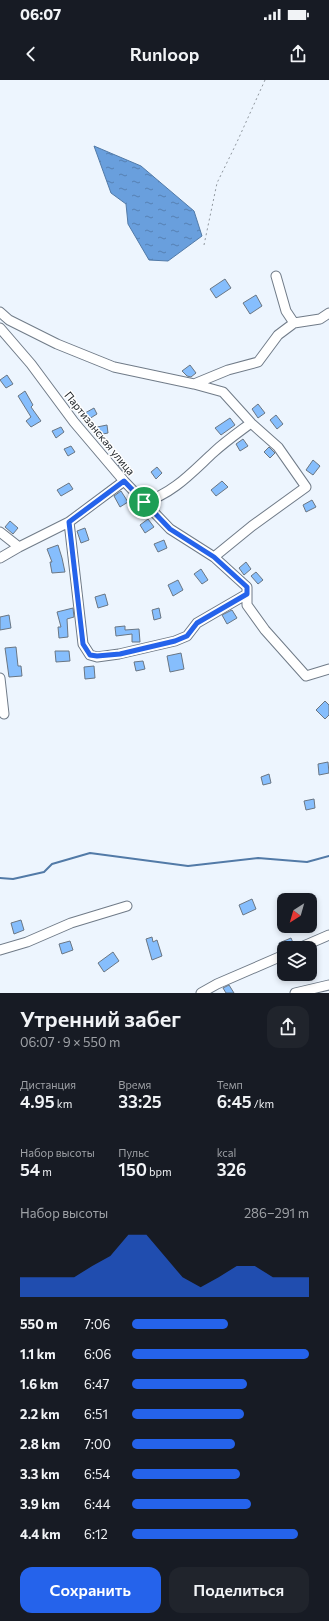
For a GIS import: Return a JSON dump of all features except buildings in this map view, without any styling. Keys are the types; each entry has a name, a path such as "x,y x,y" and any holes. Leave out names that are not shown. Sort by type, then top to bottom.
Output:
{"street":[{"path":"276,276 286,311 294,323"},
{"path":"0,312 9,320 57,344 114,367 194,384 223,392 252,423 278,447 306,487 252,526 214,557"},
{"path":"194,384 228,370 258,362 278,335 294,323 320,319 329,312"},
{"name":"Партизанская улица","path":"0,328 30,364 74,422 124,481 144,502 170,529 214,557 247,587 247,605 265,630 306,676 329,669"},
{"path":"144,502 157,498 181,482 216,450 252,423"},
{"path":"0,558 69,522 124,481"},
{"path":"69,522 83,644 90,655 97,656 120,654 175,641 187,636 197,623 247,594"},
{"path":"0,532 20,547"},
{"path":"0,678 4,714"},
{"path":"0,950 28,942 71,923 127,906"},
{"path":"316,941 329,935"},
{"path":"201,993 217,984 277,958"},
{"path":"295,993 329,985"}],"path":[{"path":"204,245 217,183 265,80"}],"water":[{"path":"94,146 141,166 194,211 202,236 168,261 149,260 128,224 126,204 111,193"}],"waterway":[{"path":"0,878 13,879 44,872 52,864 90,853 188,866 258,858 307,862 329,856"}],"route":[{"path":"124,481 144,502 170,529 214,557 247,587 247,594 197,623 187,636 175,641 120,654 97,656 90,655 83,644 69,522 124,481"}]}
